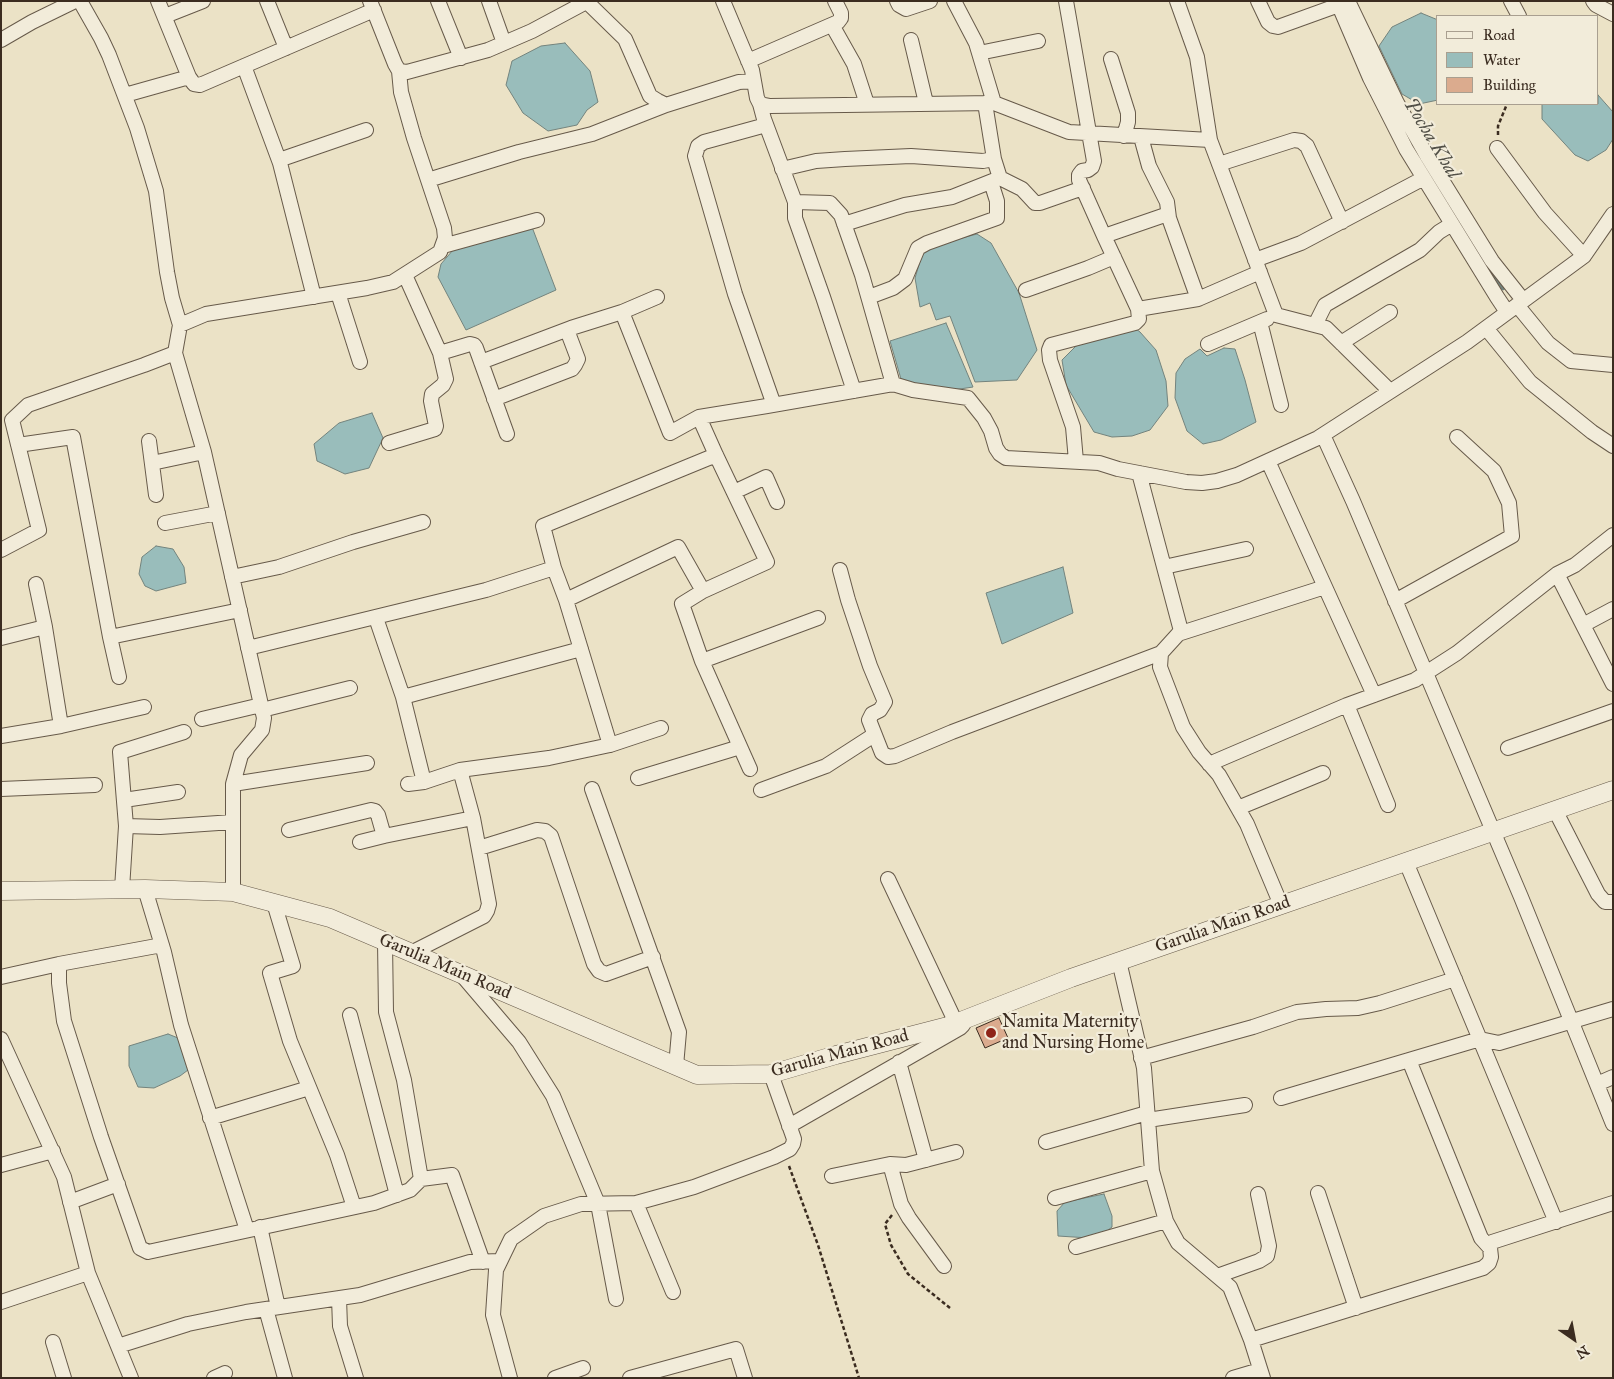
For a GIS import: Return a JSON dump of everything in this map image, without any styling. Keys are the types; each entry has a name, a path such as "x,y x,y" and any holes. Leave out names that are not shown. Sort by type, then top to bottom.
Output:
{"street":[{"path":"1,40 75,1"},
{"path":"80,1 102,38 125,95 156,191 167,272 180,325 174,353 204,452 262,707 264,725 241,755 233,784 233,892"},
{"path":"158,1 189,77 194,84 200,85 286,48 372,6 399,71 401,92 444,228 445,238 440,252 393,282 338,293 206,314 180,325"},
{"path":"165,16 203,1"},
{"path":"267,1 286,48"},
{"path":"438,1 461,58"},
{"path":"489,1 504,43"},
{"path":"399,71 407,72 488,50 532,31 588,1 625,39 650,96 666,105"},
{"path":"748,61 838,22 841,18 841,13 835,1"},
{"path":"897,1 898,5 906,9 930,1"},
{"path":"869,297 893,288 905,279 918,248 997,218 996,180 989,103 976,43 954,1"},
{"path":"1066,1 1094,161 1092,167 1082,171 1079,175 1083,188 1138,310 1139,319 1052,345 1048,350 1073,427 1076,461"},
{"path":"1177,1 1197,57 1210,140 1276,315"},
{"path":"1258,1 1268,22 1278,27 1341,2"},
{"path":"1512,1 1519,15"},
{"path":"1593,1 1606,15"},
{"path":"726,2 752,70 757,98 795,202 795,218 854,391"},
{"path":"1341,2 1374,86 1406,149 1497,297 1516,306"},
{"path":"1341,2 1427,156 1492,262 1516,306 1548,343 1571,361 1613,365"},
{"path":"832,25 854,64 867,104"},
{"path":"911,40 926,104"},
{"path":"979,53 1038,41"},
{"path":"1111,59 1128,113 1128,122 1124,136"},
{"path":"244,66 279,160 314,296"},
{"path":"125,95 189,77"},
{"path":"428,180 519,152 592,134 666,105 739,82 754,81"},
{"path":"760,104 770,106 989,103 1069,132 1210,140"},
{"path":"766,125 704,142 698,146 695,156 735,294 774,405"},
{"path":"279,160 366,130"},
{"path":"1141,137 1149,166 1167,202 1168,214 1198,299"},
{"path":"1219,164 1294,140 1301,141 1307,146 1342,222"},
{"path":"1497,148 1545,213 1584,256"},
{"path":"782,169 816,161 845,159 911,156 982,161 994,159"},
{"path":"1138,310 1198,299 1424,178"},
{"path":"844,224 905,205 952,198 996,180 1022,189 1035,203 1083,188"},
{"path":"795,202 830,203 841,215 869,297 893,384"},
{"path":"1104,236 1168,214"},
{"path":"622,312 670,432 699,417 893,384 913,390 968,398 991,430 996,448 1006,458 1099,463 1139,473 1186,482 1202,483 1237,476 1323,435 1486,328 1584,256 1613,214"},
{"path":"443,246 537,220"},
{"path":"1315,325 1325,305 1420,250 1439,232 1452,224"},
{"path":"1026,290 1114,257"},
{"path":"389,443 435,429 431,402 432,394 443,385 446,379 440,353 405,275"},
{"path":"338,293 360,362"},
{"path":"481,362 622,312 657,297"},
{"path":"1341,343 1390,312"},
{"path":"1208,344 1276,315 1315,325 1326,328 1390,391"},
{"path":"1260,322 1282,405"},
{"path":"1486,328 1530,382 1613,446"},
{"path":"494,400 572,368 578,359 567,330"},
{"path":"440,353 470,344 474,345 507,434"},
{"path":"1,550 39,530 12,420 28,405 174,353"},
{"path":"699,417 767,562 703,590 682,604 702,661 750,769"},
{"path":"1323,435 1521,897 1613,1124"},
{"path":"18,446 73,437 119,677"},
{"path":"1395,601 1512,536 1508,503 1494,471 1457,437"},
{"path":"150,441 156,495"},
{"path":"152,463 204,452"},
{"path":"610,745 566,600 554,568 543,526 716,455"},
{"path":"1268,461 1374,695"},
{"path":"840,570 870,666 885,702 880,710 872,714 869,720 882,753 888,757 895,756 952,732 1161,653 1178,634 1181,630 1139,473"},
{"path":"734,492 766,476 777,502"},
{"path":"166,523 218,513"},
{"path":"232,577 279,567 353,542 423,522"},
{"path":"1210,764 1347,705 1415,680 1457,653 1557,574 1575,565 1613,535"},
{"path":"566,600 678,547 703,590"},
{"path":"1164,567 1246,549"},
{"path":"248,648 486,590 554,568"},
{"path":"1557,574 1613,684"},
{"path":"36,584 61,726"},
{"path":"1178,634 1325,587"},
{"path":"1583,625 1613,609"},
{"path":"110,636 240,610"},
{"path":"376,618 404,697 424,782"},
{"path":"702,661 818,618"},
{"path":"1,638 45,627"},
{"path":"404,697 581,649"},
{"path":"1161,653 1160,667 1184,726 1199,752 1219,776 1247,824 1281,905"},
{"path":"202,719 350,688"},
{"path":"1347,705 1388,805"},
{"path":"1,736 61,726 144,707"},
{"path":"1508,748 1613,711"},
{"path":"408,784 424,782 460,770 550,758 610,745 661,728"},
{"path":"122,889 126,826 120,752 184,732"},
{"path":"761,790 826,766 874,735"},
{"path":"638,778 740,747"},
{"path":"233,784 367,763"},
{"path":"411,953 484,916 489,904 473,818 460,770"},
{"path":"1238,808 1323,773"},
{"path":"1,789 95,785"},
{"path":"592,790 679,1032 676,1066"},
{"name":"Garulia Main Road","path":"1,891 145,889 233,892 330,918 697,1075 770,1074 948,1026 1070,978 1613,790"},
{"path":"124,800 178,792"},
{"path":"289,830 370,810 375,811 378,816 384,836"},
{"path":"1555,810 1598,894 1606,902 1613,902"},
{"path":"360,842 473,818"},
{"path":"126,826 160,827 233,822"},
{"path":"479,848 537,830 545,830 551,836 594,964 599,971 606,974 653,957"},
{"path":"1406,862 1556,1222"},
{"path":"789,1126 960,1028 963,1020 888,879"},
{"path":"145,889 162,945 181,1025 210,1118 253,1229 272,1308 285,1378"},
{"path":"274,903 293,966 270,974 290,1041 336,1155 354,1207"},
{"path":"385,942 386,1012 404,1080 421,1179"},
{"path":"1,977 162,945"},
{"path":"1119,961 1144,1068 1152,1170 1166,1221 1178,1243 1230,1287 1251,1340 1261,1374 1233,1378"},
{"path":"59,964 59,984 64,1021 101,1137 140,1248 148,1252 354,1207 410,1190 421,1179 452,1175 483,1262"},
{"path":"461,974 519,1042 553,1096 598,1204 616,1300"},
{"path":"1141,1058 1253,1027 1297,1012 1358,1008 1380,1003 1455,979"},
{"path":"1282,1098 1480,1039 1499,1043 1613,1009"},
{"path":"350,1015 397,1195"},
{"path":"2,1043 64,1177 88,1273 131,1378"},
{"path":"1409,1060 1481,1238 1490,1248"},
{"path":"899,1062 926,1160"},
{"path":"510,1378 493,1315 496,1270 511,1239 544,1216 581,1204 636,1203 694,1187 790,1149 794,1139 770,1074"},
{"path":"1597,1084 1613,1077"},
{"path":"210,1118 310,1088"},
{"path":"1046,1142 1147,1116 1245,1104"},
{"path":"1,1165 52,1151"},
{"path":"832,1176 890,1164 906,1165 956,1152"},
{"path":"890,1164 901,1204 944,1266"},
{"path":"1055,1198 1152,1170"},
{"path":"70,1202 118,1184"},
{"path":"1318,1193 1356,1308"},
{"path":"1217,1276 1259,1261 1267,1256 1269,1246 1258,1194"},
{"path":"636,1203 673,1292"},
{"path":"1251,1340 1483,1268 1489,1263 1492,1242 1613,1203"},
{"path":"1076,1247 1166,1221"},
{"path":"118,1346 188,1324 360,1294 470,1262 500,1261"},
{"path":"1,1302 88,1273"},
{"path":"339,1298 340,1326 356,1378"},
{"path":"53,1342 64,1378"},
{"path":"630,1378 736,1349 746,1378"},
{"path":"555,1378 582,1368"}],"path":[{"path":"1497,148 1498,126 1507,105"},
{"path":"784,1152 818,1245 859,1378"},
{"path":"901,1204 885,1224 891,1245 908,1274 950,1308"}],"water":[{"path":"1421,13 1436,19 1436,100 1419,104 1402,94 1379,46 1392,27"},
{"path":"565,43 590,71 598,102 587,110 577,125 548,131 523,113 506,85 512,61 541,46"},
{"path":"1599,96 1613,112 1613,139 1606,150 1588,161 1575,155 1542,119 1542,105 1599,105"},
{"path":"532,227 556,290 466,330 438,277 441,264 453,250"},
{"path":"977,234 991,243 1019,293 1037,350 1017,380 975,382 950,316 936,320 930,303 920,307 915,278 924,248"},
{"path":"946,323 973,387 940,392 919,392 901,379 890,341"},
{"path":"1131,325 1156,350 1166,381 1168,406 1150,430 1132,436 1112,437 1094,432 1066,385 1062,360 1076,346"},
{"path":"1224,348 1235,349 1256,422 1221,440 1203,444 1187,431 1175,398 1176,373 1185,359 1200,349 1207,356"},
{"path":"372,413 383,438 369,468 345,474 317,461 314,444 339,423"},
{"path":"156,546 173,549 184,567 186,583 156,591 145,586 139,574 142,557"},
{"path":"1063,567 1073,613 1002,644 986,593"},
{"path":"168,1034 178,1038 188,1070 180,1076 154,1088 138,1087 129,1066 129,1046"},
{"path":"1104,1194 1112,1216 1112,1227 1103,1234 1089,1238 1058,1236 1057,1211 1065,1202"}],"building":[{"path":"999,1018 1008,1038 985,1048 976,1028"}],"waterway":[{"name":"Pocha Khal","path":"1493,272 1503,288"}],"place":[{"name":"Namita Maternity and Nursing Home","path":"991,1033"}]}
